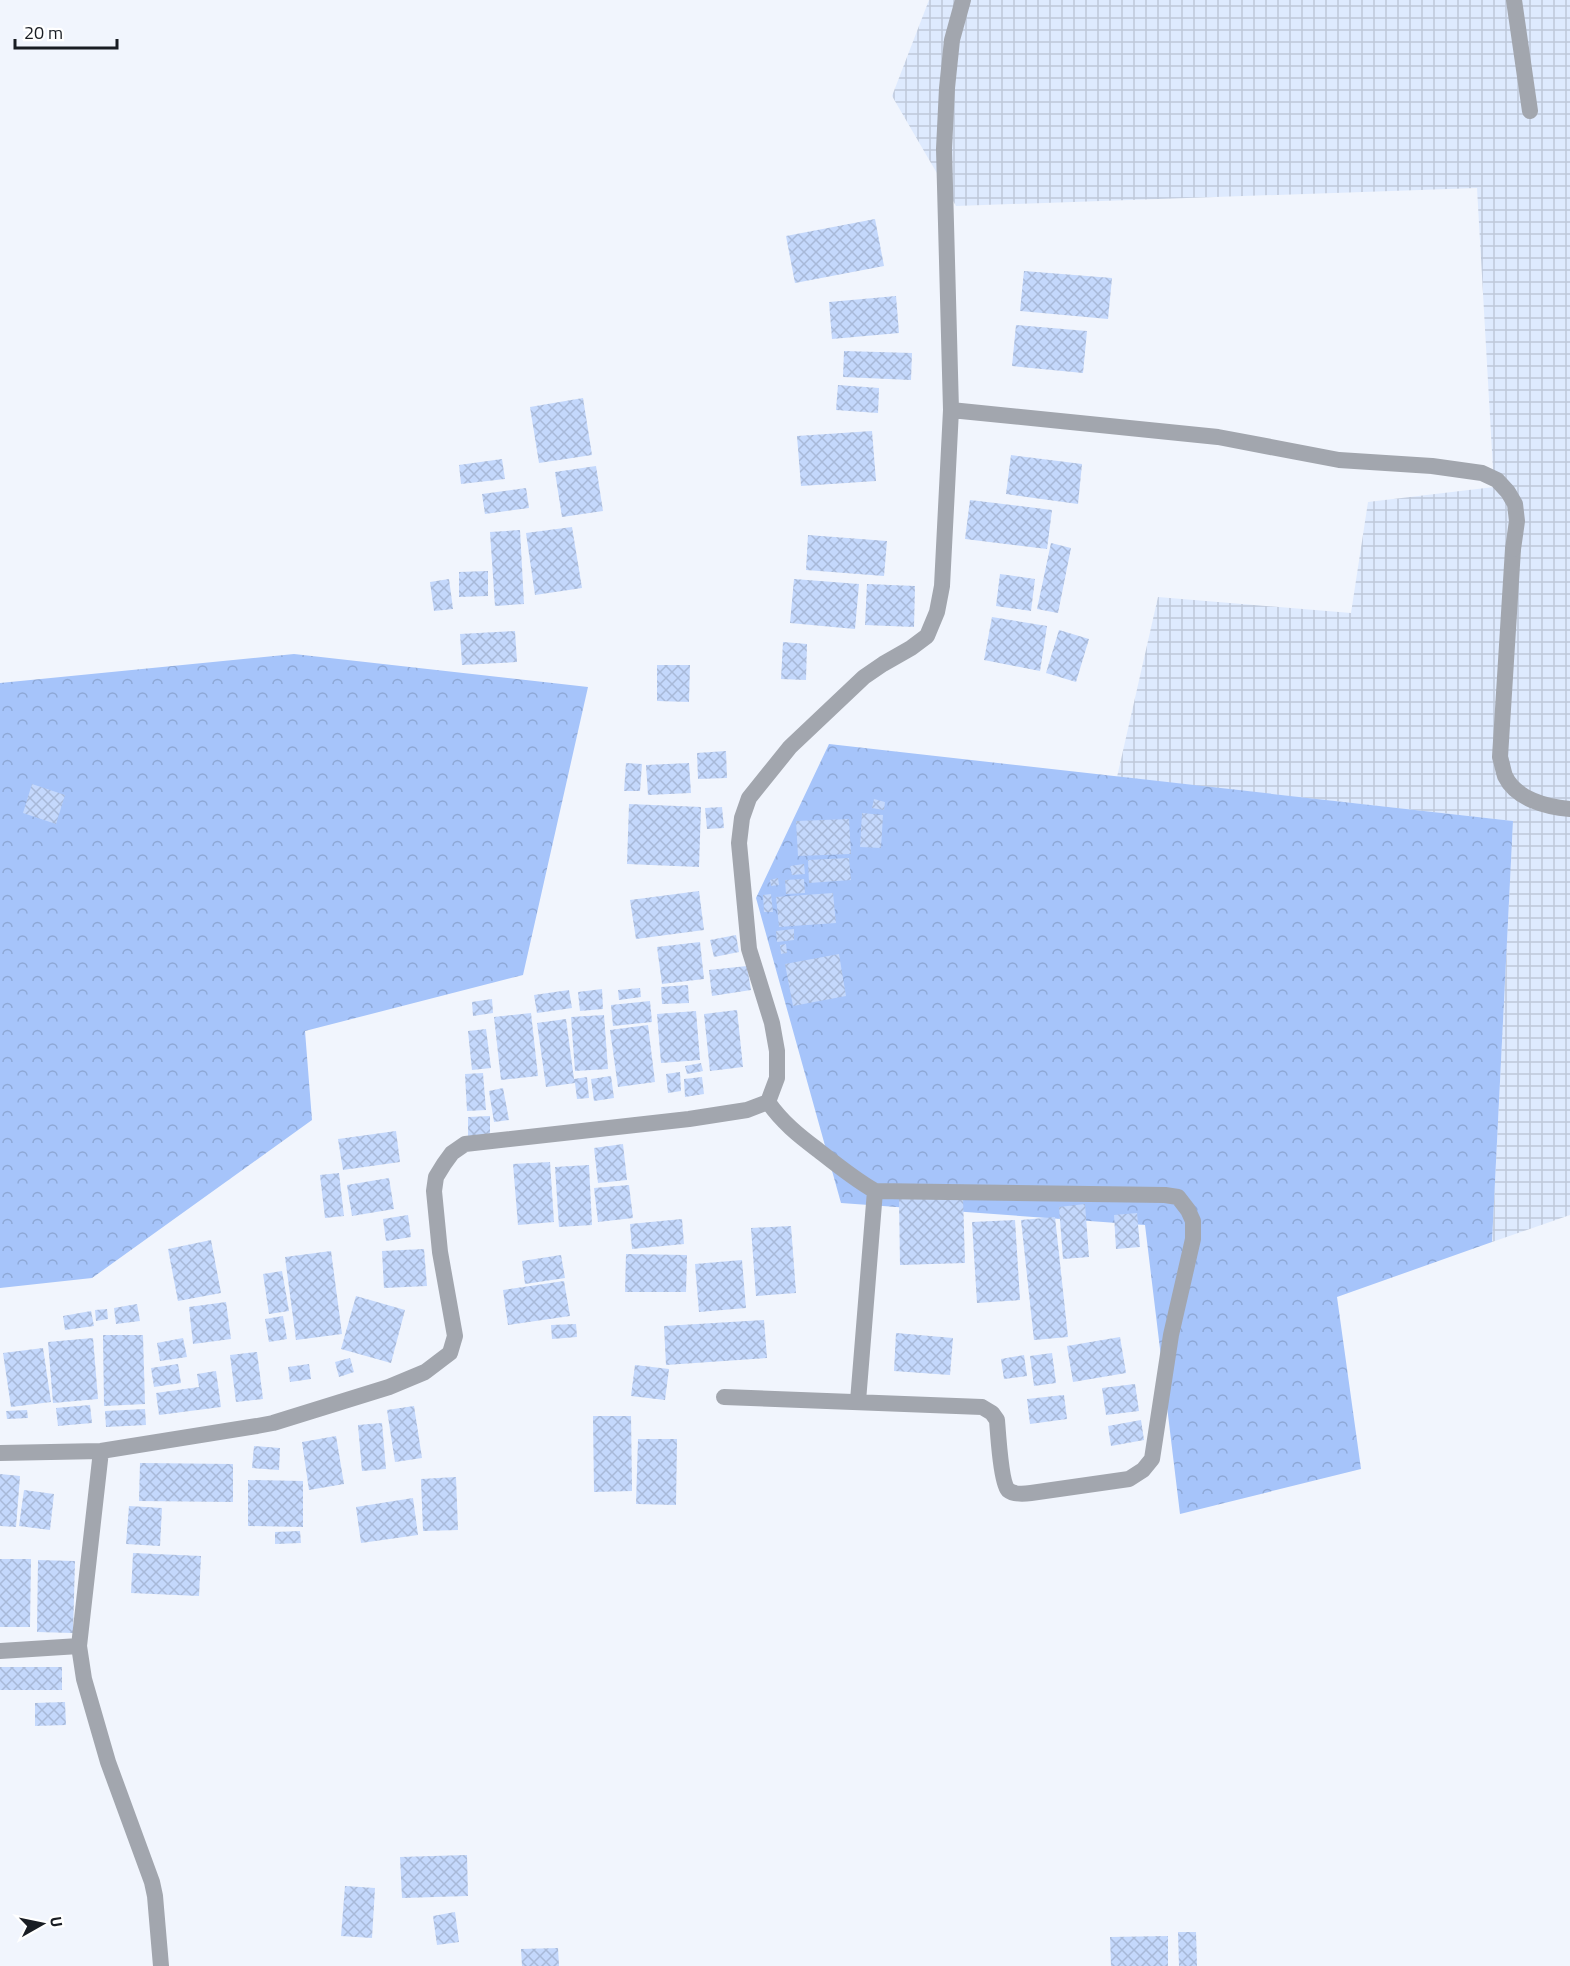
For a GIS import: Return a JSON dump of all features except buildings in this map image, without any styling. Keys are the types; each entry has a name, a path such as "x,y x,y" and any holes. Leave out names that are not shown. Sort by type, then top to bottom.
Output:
{"street":[{"path":"0,1453 101,1451 273,1423 389,1387 425,1372 444,1360 450,1353 455,1336 440,1252 434,1191 436,1177 452,1153 465,1144 689,1119 747,1110 768,1102 777,1078 777,1051 772,1023 749,949 739,843 742,818 749,798 790,747 864,677 927,636 937,612 942,586 951,410 944,149 952,40 963,0"},
{"path":"1514,0 1530,111"},
{"path":"951,410 1218,437 1339,460 1432,466 1482,473 1497,480 1515,504 1517,521 1513,549 1500,757 1505,776 1516,790 1534,801 1557,808 1570,809"},
{"path":"724,1397 982,1407 992,1413 997,1420 1004,1481 1009,1490 1018,1494 1129,1479 1143,1470 1152,1459 1171,1335 1193,1239 1194,1221 1188,1210 1178,1197 1165,1195 875,1191 852,1177 789,1128 768,1102"},
{"path":"858,1401 875,1191"},
{"path":"101,1451 79,1646 84,1679 108,1762 152,1882 161,1966"},
{"path":"0,1651 79,1646"}],"shaded area":[{"path":"929,0 1570,0 1570,1215 1492,1242 1513,821 1117,777 1158,597 1351,613 1368,502 1494,487 1477,188 956,206 892,96"}],"green space":[{"path":"294,654 588,687 523,975 305,1031 312,1120 92,1278 0,1288 0,683"},
{"path":"829,744 1513,821 1492,1242 1337,1297 1361,1469 1180,1514 1145,1225 841,1203 756,898"}]}
